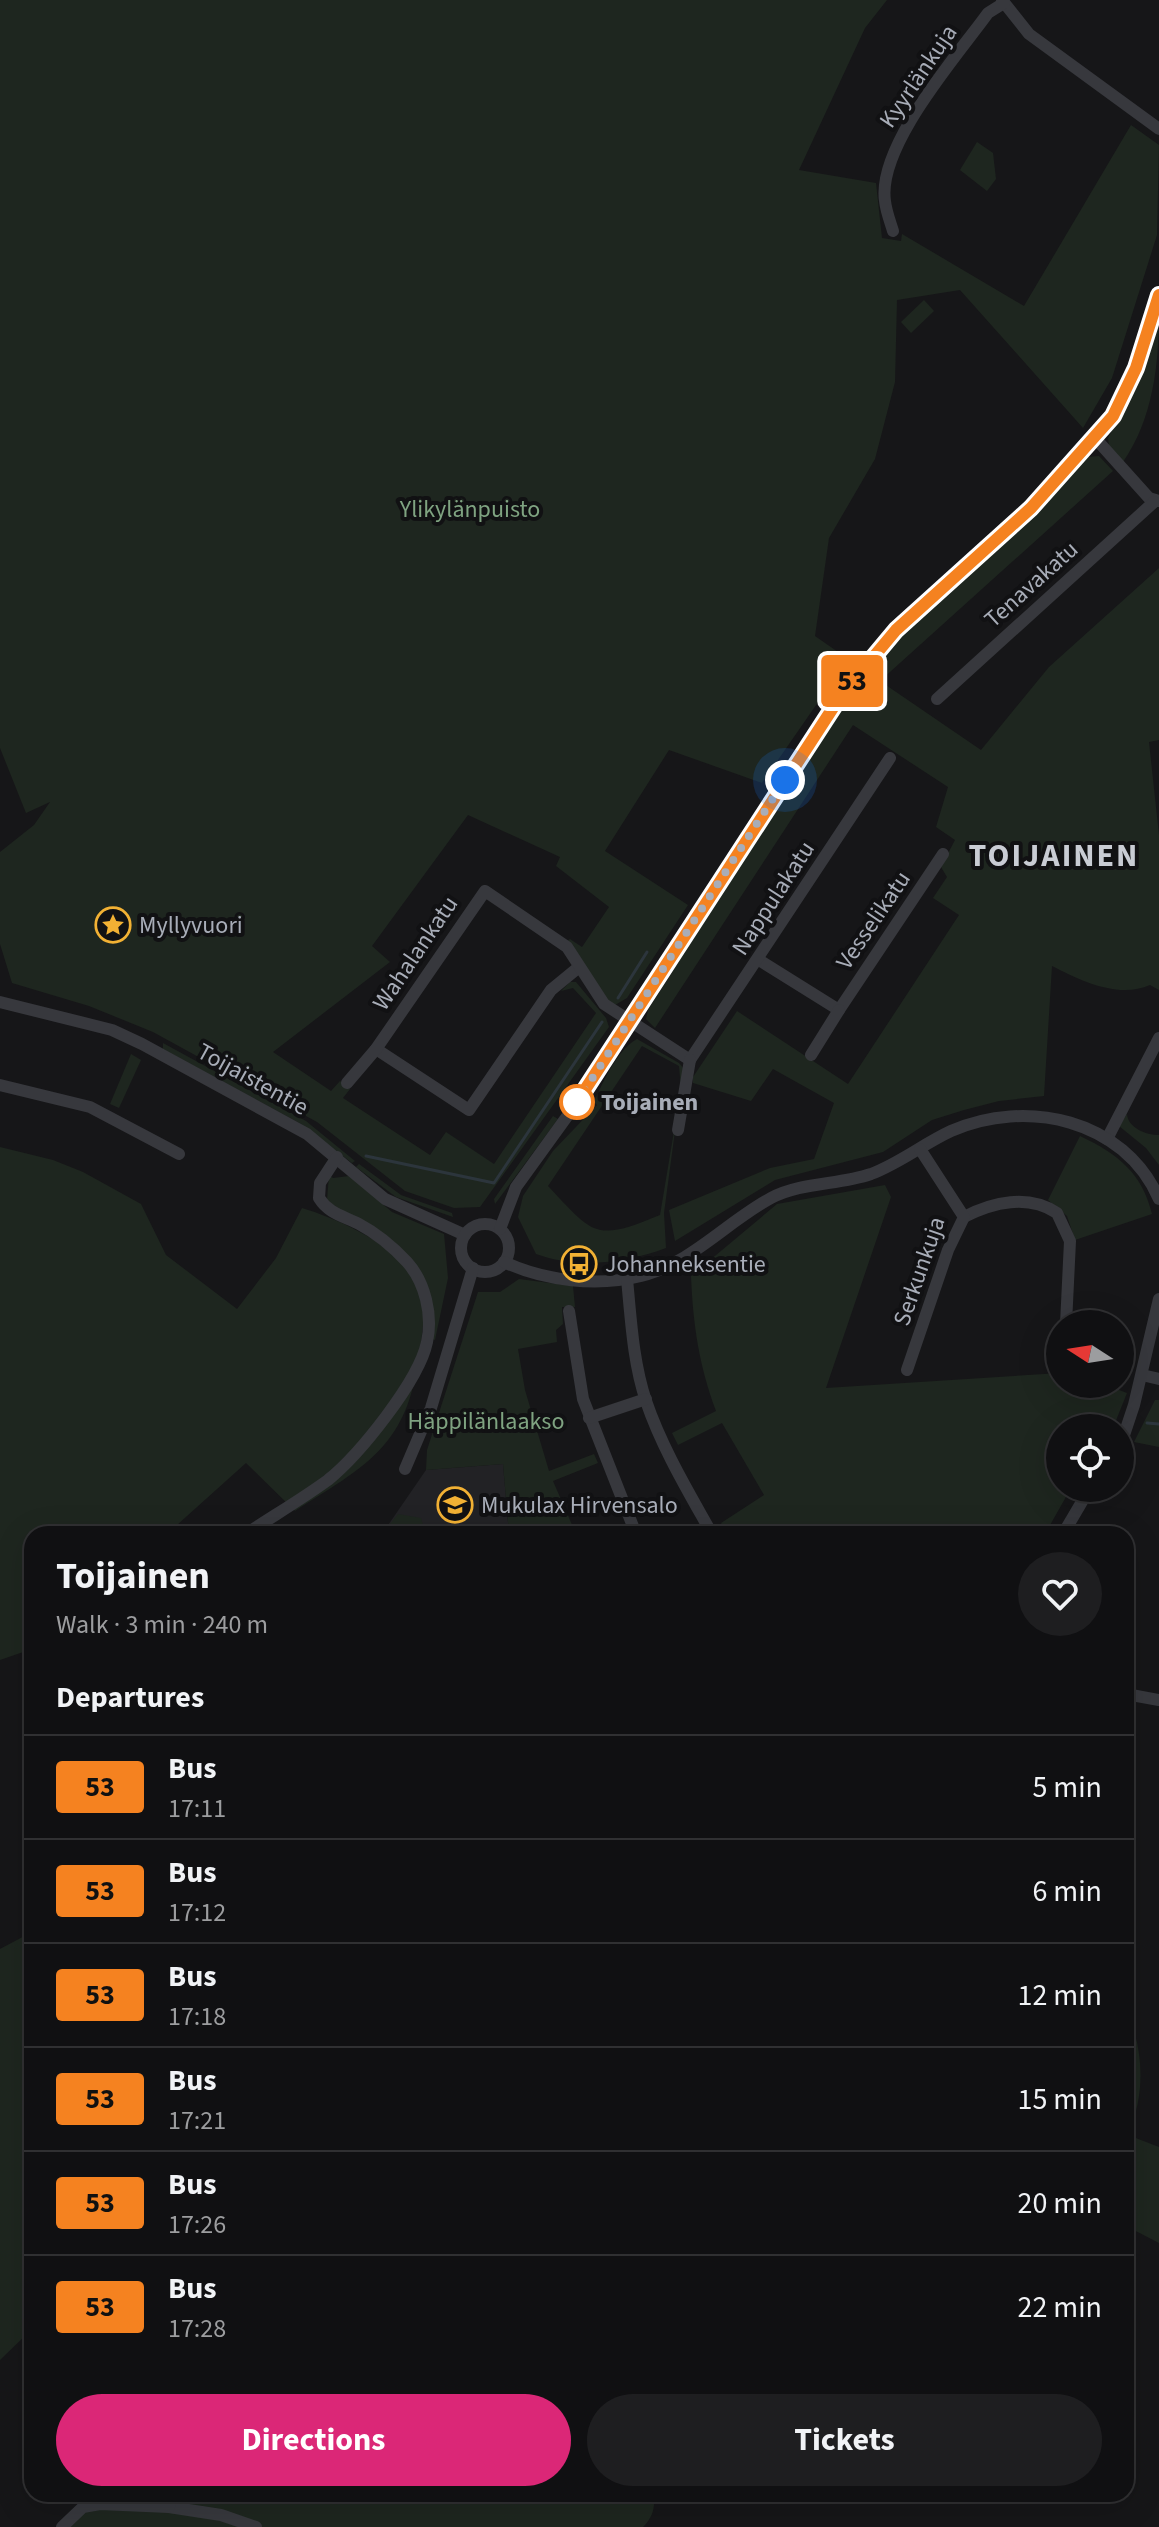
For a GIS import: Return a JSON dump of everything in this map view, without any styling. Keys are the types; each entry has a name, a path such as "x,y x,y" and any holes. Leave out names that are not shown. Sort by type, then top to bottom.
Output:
{"street":[{"path":"1003,2 1029,34 1159,129"},
{"name":"Kyyrlänkuja","path":"893,231 884,200 885,187 906,126 988,13 1003,2"},
{"path":"500,1229 516,1187 630,1022 820,727 866,664 919,608 1031,508 1096,439 1130,382 1159,295"},
{"path":"1096,439 1157,502"},
{"name":"Tenavakatu","path":"937,699 1157,502"},
{"name":"Nappulakatu","path":"678,1130 690,1060 890,758"},
{"name":"Vesselikatu","path":"811,1055 943,854"},
{"name":"Wahalankatu","path":"347,1083 376,1049 485,891 567,947 597,997 630,1022"},
{"path":"759,960 839,1010"},
{"path":"376,1049 469,1110 551,990 579,967"},
{"name":"Toijaistentie","path":"0,1002 112,1030 142,1044 297,1128 337,1157 385,1199 465,1235"},
{"path":"630,1022 690,1060"},
{"path":"1107,1139 1159,1038"},
{"path":"0,1085 90,1107 179,1154"},
{"path":"504,1262 552,1278 627,1279 673,1265 774,1197 864,1176 951,1131 1012,1115 1051,1117 1107,1139 1138,1165 1159,1199"},
{"name":"Serkunkuja","path":"907,1370 948,1250 964,1217 920,1149"},
{"path":"258,1526 327,1480 354,1456 414,1374 427,1343 428,1318 422,1284 407,1262 375,1234 330,1211 319,1198 320,1183 337,1157"},
{"path":"964,1217 986,1207 1025,1201 1057,1213 1070,1241 1067,1310"},
{"path":"484,1224 500,1229 509,1245 504,1262 490,1271 473,1268 462,1253 465,1235 484,1224"},
{"path":"405,1469 431,1408 473,1268"},
{"path":"627,1279 633,1342 646,1399 668,1454 708,1526"},
{"path":"1130,1414 1159,1299"},
{"path":"569,1311 577,1376 589,1418 633,1526"},
{"path":"1142,1375 1159,1379"},
{"path":"589,1418 646,1399"},
{"path":"1068,1526 1082,1502"},
{"path":"1134,1695 1159,1700"},
{"path":"62,2527 83,2507 135,2502"},
{"path":"177,2502 256,2527"}],"shaded area":[{"name":"Mukulax Hirvensalo","path":"503,1464 508,1526 388,1526 426,1470"}],"green space":[{"name":"Ylikylänpuisto","path":"0,0 887,0 865,28 799,170 876,183 882,238 901,241 902,234 1024,306 1131,125 1159,145 1157,235 1112,378 1083,428 960,290 897,300 895,382 875,459 829,538 815,636 848,659 762,783 669,750 605,851 688,905 627,998 615,1005 603,997 567,941 570,939 582,947 609,907 556,866 560,857 468,815 372,946 390,962 273,1052 331,1091 340,1081 350,1089 343,1098 430,1155 446,1132 494,1164 596,1013 573,988 561,991 570,982 576,982 606,1018 609,1027 480,1207 454,1208 405,1191 317,1122 153,1032 89,1006 12,983 0,944 0,852 34,825 50,802 26,813 0,748"},
{"path":"977,142 993,153 996,179 987,191 960,170"},
{"path":"924,300 934,311 911,333 901,322"},
{"path":"1159,313 1156,371 1148,409 1123,462 1109,445 1108,438 1136,385"},
{"path":"1099,456 1113,471 880,681 981,750 1049,667 1159,568 1159,740 1149,742 1159,835 1159,990 1150,985 1138,989 1113,989 1052,966 1044,1096 999,1101 964,1110 932,1120 883,1152 775,1180 675,1241 669,1210 770,1168 814,1159 834,1103 773,1069 751,1101 693,1083 693,1077 737,1011 848,1084 959,915 933,898 947,877 941,867 955,840 936,827 948,787 853,725 655,1028 646,1019 648,1010 848,696 924,612 1088,457"},
{"path":"637,1039 679,1063 684,1069 681,1089 679,1066 642,1046 548,1186 576,1215 597,1229 622,1229 660,1215 679,1101 664,1213 666,1248 619,1260 585,1263 536,1254 518,1217 523,1196 553,1151 597,1105 594,1102 611,1067"},
{"path":"163,1043 306,1121 355,1161 352,1163 301,1124 163,1049"},
{"path":"131,1054 141,1060 119,1108 110,1104"},
{"path":"1127,1114 1138,1130 1159,1135 1159,1165 1146,1148 1119,1126"},
{"path":"553,1116 558,1119 495,1204 494,1199"},
{"path":"1080,1136 1106,1150 1126,1166 1142,1187 1152,1214 1075,1240 1067,1216 1048,1200"},
{"path":"0,1147 53,1160 83,1172 141,1204 166,1255 237,1309 276,1258 302,1208 356,1230 393,1254 407,1268 418,1284 423,1301 414,1385 403,1416 375,1455 295,1511 246,1463 176,1526 24,1526 24,1652 0,1660"},
{"path":"359,1164 401,1195 452,1213 453,1217 396,1197 356,1167"},
{"path":"329,1175 333,1178 349,1176 392,1212 444,1234 448,1278 435,1340 429,1338 421,1275 327,1200"},
{"path":"885,1185 891,1197 826,1388 1046,1374 1046,1398 1125,1398 1119,1414 1046,1414 1046,1502 1063,1502 1050,1526 723,1526 721,1523 764,1495 722,1423 678,1445 672,1433 716,1411 698,1345 691,1276 777,1204"},
{"name":"Häppilänlaakso","path":"519,1279 573,1286 575,1307 562,1307 563,1324 556,1330 557,1342 518,1349 525,1390 549,1471 594,1454 598,1463 553,1481 573,1526 508,1526 503,1464 426,1470 427,1450 478,1292 500,1292"},
{"path":"1155,1400 1159,1400 1159,1447 1134,1442"},
{"path":"398,1514 421,1518 424,1526 388,1526"},
{"path":"24,1936 24,2337 0,2360 0,1949"},
{"path":"1134,2032 1140,2072 1134,2119"},
{"path":"1134,2137 1159,2147 1159,2243 1134,2230"},
{"path":"85,2502 654,2502 651,2516 643,2527 62,2527"}],"waterway":[{"path":"618,998 647,952"},
{"path":"366,1156 494,1183 602,1022"},
{"path":"1147,1423 1159,1424"}],"bus line":[{"name":"53","path":"577,1102 840,697 896,630 1031,508 1096,439 1113,416 1136,368 1159,295"}],"place":[{"name":"Myllyvuori","path":"113,925"},
{"name":"Toijainen","path":"577,1102"},
{"name":"Johanneksentie","path":"579,1264"},
{"name":"Mukulax Hirvensalo","path":"455,1505"}],"district":[{"name":"TOIJAINEN","path":"1054,855"}],"route":[{"path":"577,1102 785,780"}]}
